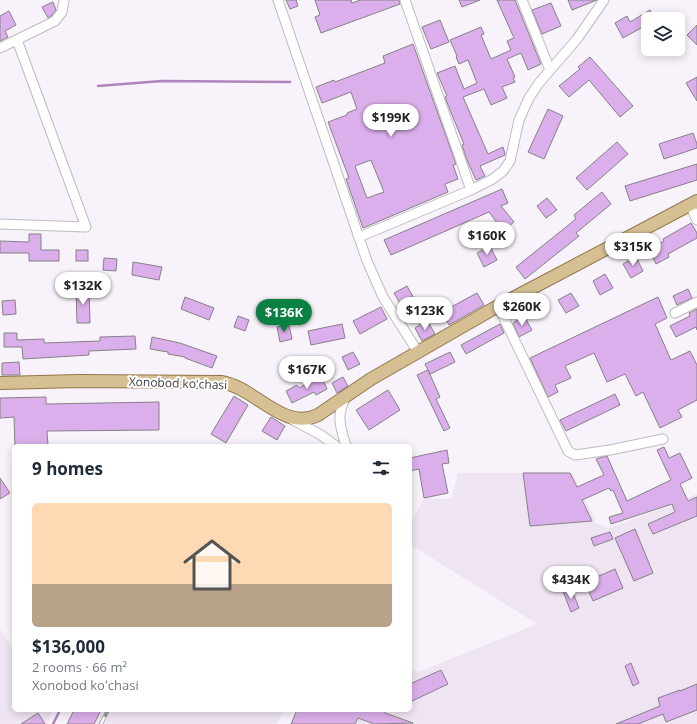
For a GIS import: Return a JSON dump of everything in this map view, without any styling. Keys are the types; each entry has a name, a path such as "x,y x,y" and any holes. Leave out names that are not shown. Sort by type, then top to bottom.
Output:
{"main road":[{"name":"Xonobod koʻchasi","path":"0,383 79,381 221,382 239,388 285,416 300,420 309,419 318,415 371,379 498,306 694,203"}],"street":[{"path":"0,48 55,21 62,12 64,0"},
{"path":"278,0 367,261 383,297 418,352"},
{"path":"405,0 471,190"},
{"path":"522,0 550,70"},
{"path":"359,237 471,190 493,179 503,171 510,161 519,120 529,98 539,83 577,39 604,0"},
{"path":"0,224 86,227 17,40"},
{"path":"694,203 697,220"},
{"path":"675,314 697,302"},
{"path":"498,306 568,451 576,455 610,450 663,439"},
{"path":"345,444 339,420 340,412 346,396"},
{"path":"285,416 321,435 333,444"}],"shaded area":[{"path":"458,473 572,473 596,523 609,528 697,494 697,724 291,724 296,712 412,712 412,668 418,672 537,624 412,547 412,519 424,498 451,499"},
{"path":"0,629 12,648 12,712 53,712 47,724 0,724"},
{"path":"75,712 282,712 277,724 69,724"}],"building":[{"path":"286,0 296,0 298,6 290,9"},
{"path":"315,0 351,0 352,3 360,0 399,0 400,4 321,33 315,17 320,15"},
{"path":"459,0 480,0 462,7"},
{"path":"497,0 515,0 541,64 528,70 521,53 507,59 515,77 513,78 515,82 502,87 507,98 491,105 484,89 463,97 488,154 503,147 505,154 480,166 485,176 476,180 467,160 462,145 464,144 437,73 455,66 464,89 477,83 468,60 459,64 450,40 481,27 484,34 481,35 491,59 511,50 507,41 514,38"},
{"path":"568,0 597,0 572,10"},
{"path":"53,2 56,10 48,18 42,7"},
{"path":"551,3 561,26 542,34 532,10"},
{"path":"9,11 16,25 5,31 8,37 0,41 0,16"},
{"path":"641,15 641,28 623,38 615,23 627,16 630,22"},
{"path":"440,20 449,42 431,49 422,27"},
{"path":"697,25 697,45 687,35"},
{"path":"413,44 456,164 453,165 458,179 445,184 448,192 363,228 346,179 349,178 328,122 347,115 347,113 357,109 351,92 322,103 316,87 334,80 335,82 385,63 383,56","holes":["371,160 384,192 367,198 355,166"]},
{"path":"590,57 633,106 620,117 589,80 569,97 559,86 580,69 578,67"},
{"path":"697,77 697,101 686,83"},
{"path":"548,109 563,116 544,159 528,152"},
{"path":"693,133 697,148 664,159 659,144"},
{"path":"617,142 628,154 587,190 576,178"},
{"path":"697,164 697,180 630,201 625,186"},
{"path":"502,189 508,203 501,206 514,222 503,231 489,212 391,255 384,240"},
{"path":"602,192 611,204 576,233 579,236 525,279 516,267 576,219 574,215"},
{"path":"547,198 557,210 546,218 537,206"},
{"path":"691,223 697,233 697,238 668,254 669,257 656,264 649,250 664,241 663,239"},
{"path":"29,234 41,234 41,250 59,250 59,261 29,261 29,253 0,253 0,241 29,242"},
{"path":"490,246 497,260 484,267 477,253"},
{"path":"76,250 88,250 88,261 76,261"},
{"path":"636,257 643,271 631,278 623,264"},
{"path":"104,258 117,259 116,271 103,270"},
{"path":"133,262 162,267 159,280 132,275"},
{"path":"605,274 613,288 600,295 593,281"},
{"path":"407,286 415,300 402,307 394,293"},
{"path":"76,289 89,289 90,323 77,323"},
{"path":"688,289 692,298 677,305 673,296"},
{"path":"477,293 484,305 449,325 442,312"},
{"path":"571,293 579,306 566,313 558,300"},
{"path":"185,297 214,308 209,320 181,309"},
{"path":"658,297 667,318 655,324 671,360 690,351 697,365 697,400 678,410 682,417 660,428 643,392 636,396 625,374 607,382 594,353 565,366 571,378 555,385 558,392 548,397 530,358"},
{"path":"15,300 16,314 3,315 2,301"},
{"path":"381,307 387,319 360,334 353,321"},
{"path":"697,309 697,330 696,327 676,337 670,326 690,316 689,313"},
{"path":"238,316 249,320 245,331 234,327"},
{"path":"524,316 532,330 519,337 513,323"},
{"path":"427,320 435,334 422,341 415,328"},
{"path":"342,324 345,338 311,345 308,331"},
{"path":"500,324 504,333 466,354 461,345"},
{"path":"289,325 292,339 280,342 277,327"},
{"path":"4,333 17,333 17,340 44,339 44,343 100,341 100,337 135,336 136,349 89,351 89,355 23,359 22,347 4,347"},
{"path":"152,337 180,343 217,356 212,368 185,357 150,349"},
{"path":"353,352 360,364 348,370 342,357"},
{"path":"450,352 455,362 430,374 425,364"},
{"path":"19,362 20,375 2,375 2,363"},
{"path":"428,370 440,397 436,399 450,428 444,431 417,375"},
{"path":"321,376 327,389 316,395 314,392 292,403 286,391 297,385 299,388"},
{"path":"343,377 348,386 337,393 332,383"},
{"path":"388,390 400,410 369,430 356,410"},
{"path":"615,394 620,405 566,431 560,420"},
{"path":"234,396 248,405 226,443 211,434"},
{"path":"46,397 46,404 159,402 159,430 47,431 48,444 15,444 14,417 0,418 0,398"},
{"path":"271,417 285,426 277,440 262,431"},
{"path":"664,447 669,458 680,453 692,478 680,484 688,501 697,497 697,516 653,534 648,524 675,512 672,504 611,524 609,517 623,513 613,490 611,491 609,488 582,500 592,521 530,526 523,473 570,473 577,487 604,475 596,459 607,456 627,501 671,480 657,450"},
{"path":"447,450 449,463 442,464 448,493 424,498 419,469 412,471 412,458"},
{"path":"0,478 10,493 0,499"},
{"path":"635,529 653,573 634,581 615,538"},
{"path":"610,532 613,539 594,546 591,538"},
{"path":"615,569 623,588 593,601 585,582"},
{"path":"571,588 579,608 571,612 563,591"},
{"path":"631,663 639,683 633,686 625,666"},
{"path":"441,670 448,684 412,701 412,683"},
{"path":"697,684 697,710 666,722 663,714 638,724 616,724 660,706 658,698"},
{"path":"73,712 100,712 94,724 67,724"},
{"path":"296,712 385,712 413,723 374,724 358,718 355,724 291,724"},
{"path":"38,713 45,724 21,724"}],"waterway":[{"path":"98,86 162,81 290,82"},
{"path":"53,724 59,712"}],"railway":[{"path":"101,724 107,712"}]}
